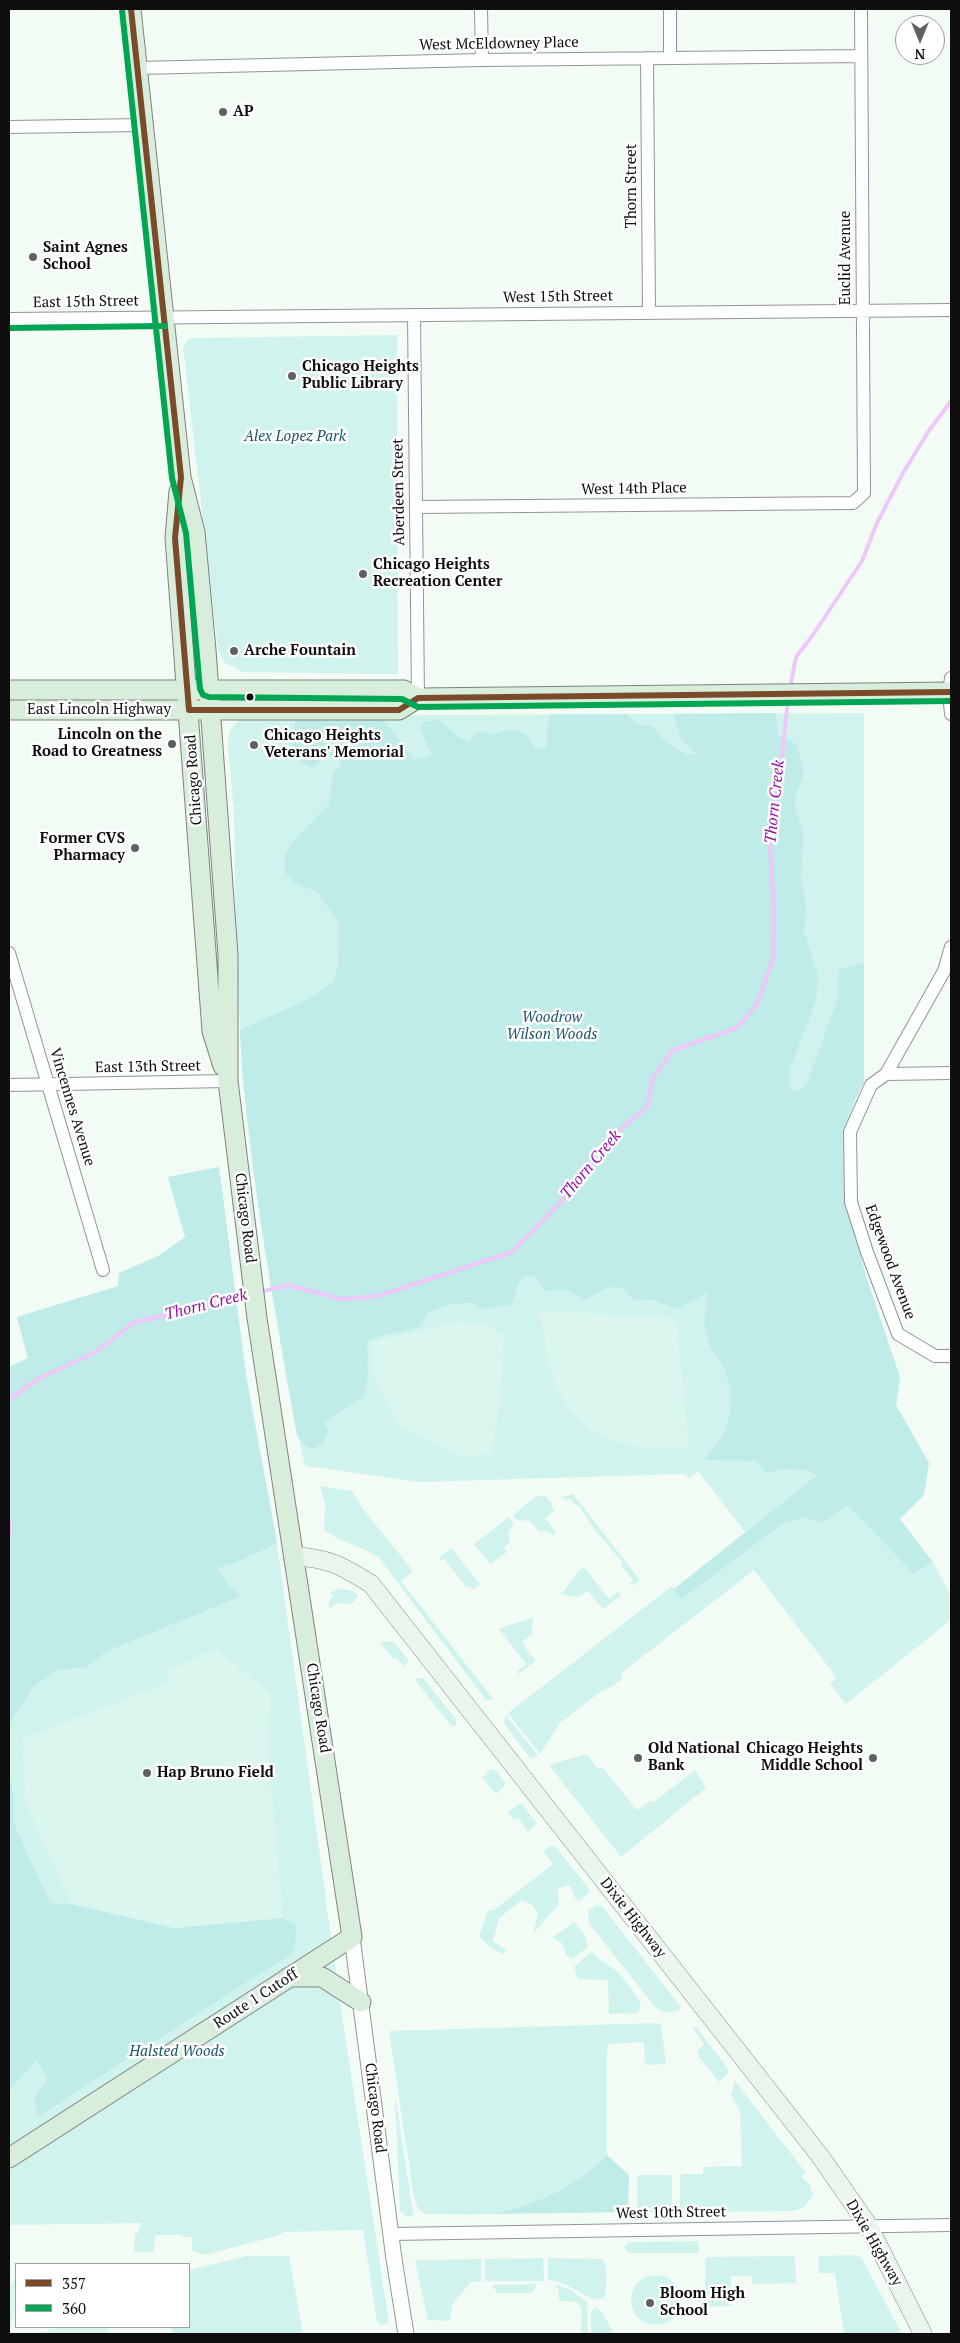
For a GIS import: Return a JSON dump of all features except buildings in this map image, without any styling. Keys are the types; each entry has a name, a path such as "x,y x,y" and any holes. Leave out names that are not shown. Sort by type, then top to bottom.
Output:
{"main road":[{"name":"Chicago Road","path":"131,9 181,476 195,532 209,688 228,955 228,1081 257,1318 352,1937"},
{"name":"Chicago Road","path":"181,476 175,538 212,1031 228,1081"},
{"path":"418,698 775,693 950,687"},
{"name":"East Lincoln Highway","path":"9,690 187,688 404,690 418,698 399,710 9,710"},
{"name":"Dixie Highway","path":"294,1556 321,1558 340,1565 371,1584 814,2149 868,2225 923,2334"},
{"name":"Route 1 Cutoff","path":"9,2158 352,1937"},
{"path":"289,1977 322,1977 361,2002"}],"street":[{"path":"481,9 482,60"},
{"path":"670,9 670,58"},
{"name":"Euclid Avenue","path":"853,503 864,493 861,9"},
{"name":"West McEldowney Place","path":"138,68 482,60 861,56"},
{"name":"Thorn Street","path":"647,58 649,313"},
{"path":"9,127 144,125"},
{"name":"West 15th Street","path":"165,317 951,310"},
{"name":"Aberdeen Street","path":"414,315 418,698"},
{"name":"East 15th Street","path":"9,319 165,317"},
{"name":"West 14th Place","path":"416,508 853,503"},
{"path":"950,687 951,714"},
{"name":"Edgewood Avenue","path":"951,947 944,971 886,1074 870,1085 850,1132 851,1202 867,1252 898,1334 935,1356 951,1356"},
{"name":"Vincennes Avenue","path":"9,953 103,1270"},
{"path":"886,1074 951,1074"},
{"name":"East 13th Street","path":"9,1085 228,1081"},
{"name":"Chicago Road","path":"352,1937 406,2334"},
{"name":"West 10th Street","path":"391,2234 951,2225"}],"green space":[{"name":"Alex Lopez Park","path":"397,335 398,674 243,672 225,663 218,650 183,347 189,338"},
{"name":"Woodrow Wilson Woods","path":"775,713 778,735 796,744 803,765 803,777 795,797 796,811 804,832 801,876 806,907 804,932 818,975 816,1000 790,1069 789,1089 799,1091 807,1084 837,1000 839,970 864,962 864,1082 854,1101 846,1127 844,1152 845,1194 866,1276 900,1377 896,1405 929,1463 924,1495 900,1519 932,1561 914,1574 848,1506 821,1523 806,1518 784,1523 682,1599 674,1589 817,1475 804,1470 792,1469 767,1474 756,1461 704,1460 723,1436 730,1414 731,1391 724,1368 712,1350 704,1327 707,1293 678,1309 653,1300 634,1300 623,1288 609,1287 584,1300 568,1290 545,1291 536,1277 524,1276 518,1285 511,1305 483,1309 471,1302 447,1305 428,1312 419,1327 367,1340 368,1374 365,1396 324,1422 329,1431 323,1443 314,1449 304,1445 297,1436 262,1234 249,1132 240,1030 309,999 334,982 338,965 339,923 317,892 295,883 285,872 284,858 290,845 329,804 333,772 341,766 338,756 326,755 313,768 298,759 294,753 292,740 297,716 380,715 414,760 432,755 420,729 424,722 440,720 458,737 469,742 477,732 494,734 507,730 517,731 527,735 536,749 546,748 548,724 551,714 627,714 635,723 653,727 664,739 686,755 695,753 680,737 674,714"},
{"name":"Woodrow Wilson Woods","path":"864,713 864,1082 848,1124 845,1150 845,1194 757,1461 767,1474 792,1468 817,1475 745,1532 698,1471 690,1478 684,1474 419,1482 307,1466 304,1463 269,1276 242,1075 236,939 234,815 228,746 232,727 248,716"},
{"name":"Halsted Woods","path":"219,1167 246,1375 277,1543 340,2002 388,2324 380,2325 377,2321 363,2230 284,2232 280,2235 205,2255 192,2251 192,2237 182,2237 182,2235 155,2235 154,2252 134,2252 135,2234 138,2233 141,2223 9,2225 9,1367 28,1358 17,1317 193,1264 168,1177"},
{"path":"219,1167 246,1375 277,1543 234,1563 217,1568 229,1586 241,1596 105,1652 87,1667 57,1670 34,1686 13,1717 9,1730 9,1367 28,1358 17,1317 118,1286 119,1273 158,1256 185,1237 168,1177"},
{"path":"320,1486 352,1491 363,1509 413,1571 401,1581 494,1700 486,1700 379,1558 337,1538 324,1529 325,1505"},
{"path":"573,1494 640,1580 632,1586 630,1583 633,1580 621,1565 623,1563 594,1529 578,1505 576,1506 570,1499 567,1501 561,1497"},
{"path":"536,1496 546,1496 552,1504 551,1506 555,1511 545,1518 556,1533 553,1535 546,1531 539,1532 530,1521 517,1520 513,1515"},
{"path":"848,1506 914,1574 932,1561 951,1595 951,1620 846,1704 830,1684 837,1678 754,1570 620,1674 623,1678 612,1687 603,1690 560,1723 540,1754 508,1713 672,1586 682,1599 784,1523 806,1518 821,1523"},
{"path":"509,1517 514,1523 508,1533 510,1542 504,1547 507,1552 490,1564 474,1544"},
{"path":"451,1548 480,1584 473,1590 469,1586 467,1588 444,1559 441,1561 439,1558"},
{"path":"584,1567 609,1599 618,1592 621,1595 603,1609 588,1591 578,1597 561,1594"},
{"path":"340,1588 355,1592 358,1597 351,1604 339,1603 330,1607 329,1610 329,1602 333,1596 330,1593"},
{"path":"533,1617 532,1634 523,1641 526,1649 536,1661 519,1674 517,1671 526,1664 499,1629"},
{"path":"393,1641 408,1659 408,1663 403,1666 396,1657 393,1659 380,1642"},
{"path":"423,1678 456,1719 456,1725 452,1727 415,1680"},
{"path":"506,1715 538,1756 530,1758 503,1722"},
{"path":"587,1754 597,1768 603,1768 637,1810 652,1800 654,1802 695,1770 706,1788 621,1857 549,1765"},
{"path":"491,1769 496,1770 506,1784 496,1794 482,1778"},
{"path":"9,1773 13,1792 13,1822 50,1903 72,1904 174,1928 283,1918 295,1924 296,1941 292,1953 37,2117 35,2097 47,2079 37,2060 9,2090"},
{"path":"522,1804 536,1822 535,1826 528,1832 518,1818 514,1820 508,1812"},
{"path":"550,1846 555,1846 589,1889 589,1893 579,1901 575,1898 570,1885 558,1888 559,1904 533,1934 538,1913 532,1905 522,1900 499,1918 493,1941 507,1951 502,1954 491,1948 479,1936 488,1911 494,1910 553,1864 543,1851"},
{"path":"596,1905 602,1906 680,2006 680,2010 666,2013 655,2007 589,1923 588,1911"},
{"path":"574,1922 585,1935 588,1947 572,1959 566,1955 562,1943 552,1938"},
{"path":"592,1951 614,1969 629,1985 641,2004 638,2013 609,2014 608,1980 578,1979 574,1967"},
{"path":"658,2023 661,2025 666,2064 645,2065 644,2042 609,2044 607,2052 607,2155 595,2166 554,2194 507,2212 491,2214 425,2214 418,2209 414,2198 389,2031"},
{"path":"692,2027 697,2028 728,2069 728,2073 719,2082 699,2057 697,2052 704,2044"},
{"path":"735,2081 806,2173 801,2176 810,2185 813,2196 803,2208 791,2211 680,2212 680,2177 682,2174 703,2174 703,2167 742,2166 740,2111 731,2095"},
{"path":"395,2095 413,2216 406,2216 400,2211"},
{"path":"607,2155 629,2175 628,2212 493,2214 526,2205 568,2186"},
{"path":"639,2175 672,2176 672,2212 637,2213 637,2177"},
{"path":"699,2241 699,2253 629,2253 624,2247 629,2242"},
{"path":"853,2255 861,2257 902,2334 844,2334 835,2273 819,2273 819,2256"},
{"path":"247,2256 289,2256 303,2334 173,2334 170,2328 190,2328 190,2270"},
{"path":"795,2256 796,2283 752,2284 752,2276 731,2276 731,2306 705,2307 705,2262 707,2257"},
{"path":"543,2258 544,2281 485,2281 485,2259"},
{"path":"548,2258 603,2259 606,2265 604,2296 600,2299 593,2299 566,2285 548,2281"},
{"path":"481,2259 481,2281 471,2282 452,2305 450,2321 428,2320 415,2260"},
{"path":"651,2275 661,2275 674,2282 681,2295 681,2305 674,2318 661,2325 651,2325 642,2321 635,2314 631,2305 631,2295 635,2286 642,2279"},
{"path":"536,2284 533,2293 496,2293 496,2289 493,2289 493,2285"},
{"path":"556,2285 569,2289 587,2302 588,2334 581,2334 581,2307 575,2302 559,2301 559,2290 556,2288"},
{"path":"595,2307 602,2312 614,2334 591,2334 591,2312"}],"shaded area":[{"path":"540,1311 665,1317 677,1323 689,1448 657,1449 639,1447 612,1439 591,1429 575,1415 563,1399 555,1381 548,1360"},
{"path":"459,1322 487,1326 504,1337 501,1390 491,1454 462,1456 401,1428 372,1372 371,1342"},
{"name":"Hap Bruno Field","path":"216,1649 271,1694 267,1746 283,1918 174,1928 72,1904 25,1801 23,1739 170,1682 166,1672"},
{"path":"15,2279 15,2309 9,2334 9,2285"},
{"path":"56,2328 107,2328 109,2334 35,2334"}],"waterway":[{"name":"Thorn Creek","path":"790,688 796,657 813,635 862,561 877,523 903,473 928,432 951,401"},
{"name":"Thorn Creek","path":"260,1292 288,1285 341,1299 378,1296 512,1252 581,1181 618,1131 648,1106 652,1079 673,1050 737,1028 757,1004 773,959 774,912 769,826 781,765 788,700"},
{"name":"Thorn Creek","path":"9,1399 40,1378 96,1352 133,1323 248,1295"},
{"name":"Thorn Creek","path":"9,1522 9,1534"}],"transit line":[{"name":"357","path":"131,9 181,477 175,538 189,710 399,710 418,698 951,692"},
{"name":"360","path":"122,10 172,478 186,533 200,689 203,695 209,697 402,699 418,707 951,701"},
{"name":"360","path":"9,328 165,326"}],"place":[{"name":"AP","path":"223,112"},
{"name":"Saint Agnes School","path":"33,257"},
{"name":"Chicago Heights Public Library","path":"292,376"},
{"name":"Chicago Heights Recreation Center","path":"363,574"},
{"name":"Arche Fountain","path":"234,651"},
{"name":"Lincoln on the Road to Greatness","path":"172,744"},
{"name":"Chicago Heights Veterans' Memorial","path":"254,745"},
{"name":"Former CVS Pharmacy","path":"135,848"},
{"name":"Old National Bank","path":"638,1758"},
{"name":"Chicago Heights Middle School","path":"873,1758"},
{"name":"Hap Bruno Field","path":"147,1773"},
{"name":"Bloom High School","path":"650,2303"}]}
